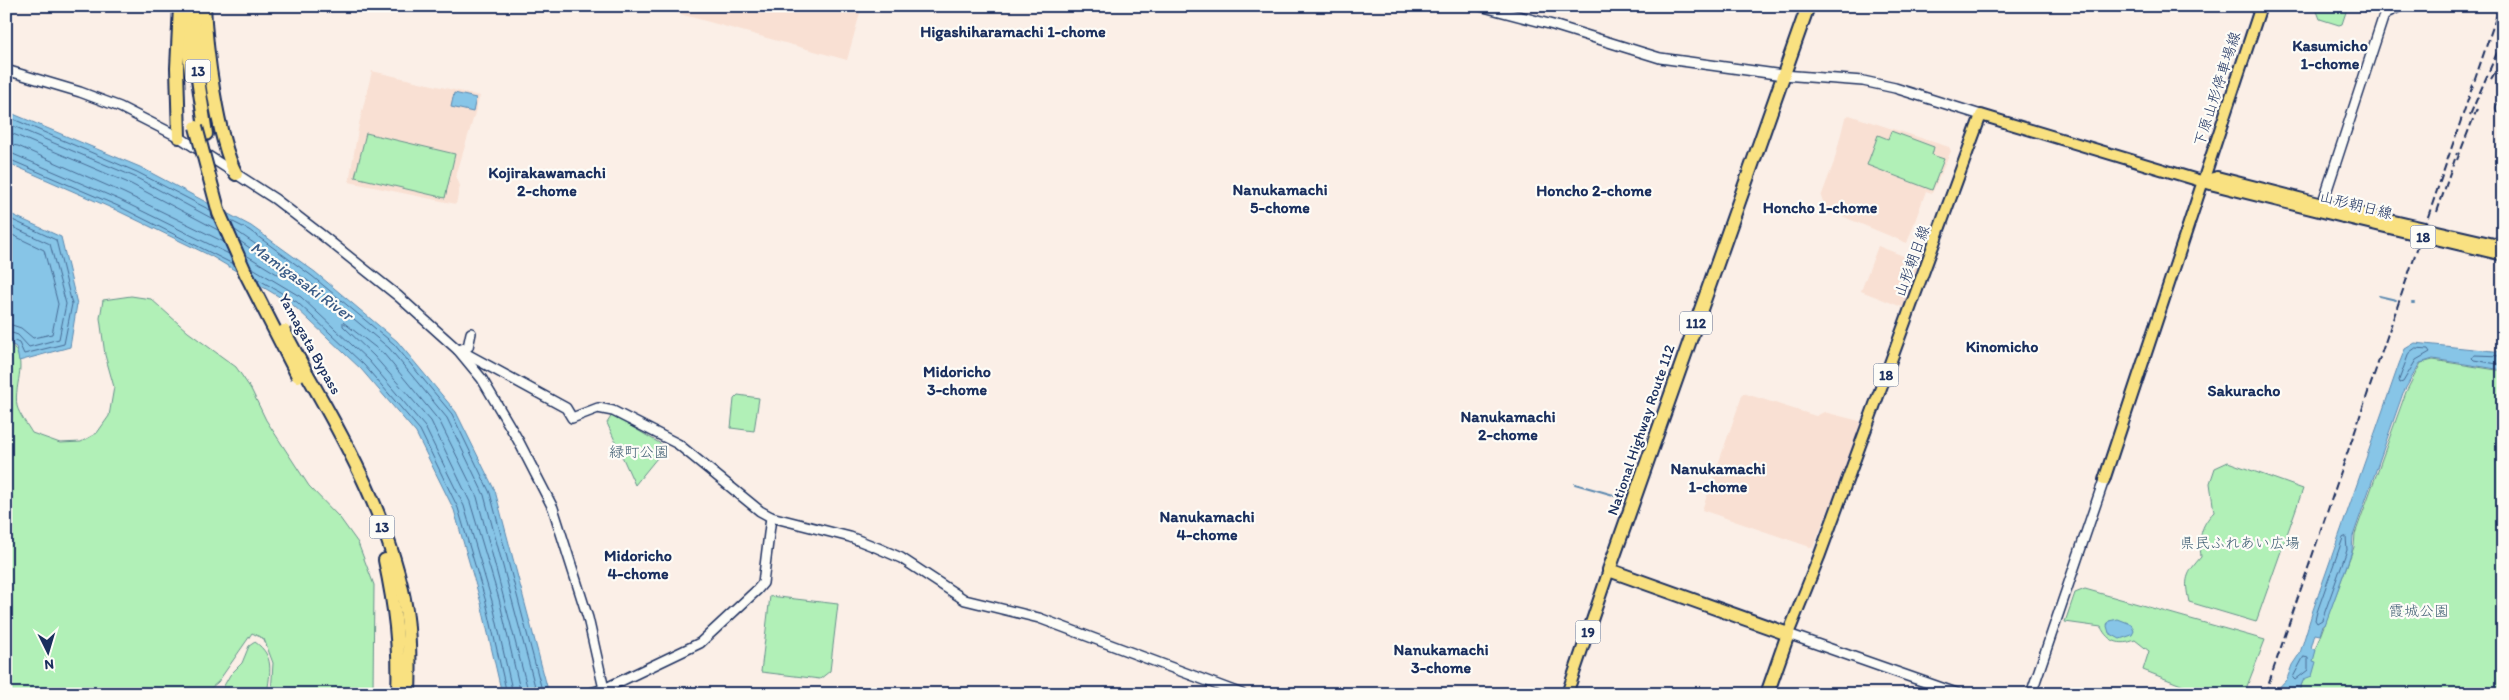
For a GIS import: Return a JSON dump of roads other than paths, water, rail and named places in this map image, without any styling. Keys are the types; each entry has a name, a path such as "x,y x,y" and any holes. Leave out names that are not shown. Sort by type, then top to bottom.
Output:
{"highway":[{"path":"179,137 177,68 180,6"},
{"name":"Yamagata Bypass","path":"188,6 187,40 201,131 220,189 237,236 270,308 364,502 384,557 396,610 400,657 398,694"},
{"name":"Yamagata Bypass","path":"196,6 201,131"},
{"path":"204,6 217,104 229,161 236,174"},
{"name":"National Highway Route 112","path":"1609,570 1808,6"},
{"name":"Yamagata Bypass","path":"303,375 338,429 370,495 392,553 406,610 410,654 409,694"},
{"path":"1609,570 1788,634 1767,694"}],"main road":[{"name":"下原山形停車場線","path":"2202,181 2261,6"},
{"name":"山形朝日線","path":"1788,634 1819,557 1981,115 2091,150 2202,181 2321,207 2503,254"},
{"path":"2104,480 2202,181"},
{"name":"山形朝日線","path":"2344,214 2503,246"},
{"name":"19","path":"1567,694 1609,570"}],"street":[{"path":"1480,6 1553,25 1660,58 1783,75 1863,81 1895,88 1981,115"},
{"path":"2321,207 2383,18 2386,13 2401,6"},
{"path":"6,70 80,92 120,108 179,137 275,200 398,296 458,350 482,379 518,440 553,508 584,601 604,689"},
{"path":"458,350 468,347 471,333"},
{"path":"458,350 566,408 572,418 598,408 613,411 678,444 760,511 771,517 850,537 878,548 900,558 965,600 1040,618 1242,694"},
{"path":"482,379 488,372 499,372"},
{"path":"2031,694 2104,480"},
{"path":"590,693 604,689 700,643 757,590 763,583 771,517"},
{"path":"1788,634 1958,694"}],"water":[{"path":"454,93 476,98 473,112 451,107"},
{"name":"Mamigasaki River","path":"6,111 140,167 251,226 315,272 397,341 456,412 495,491 549,694 502,694 481,603 454,510 416,433 361,369 293,305 211,256 116,210 6,162"},
{"path":"6,212 61,237 77,304 70,347 19,361 16,347 6,341"},
{"path":"2415,343 2503,352 2503,370 2433,359 2420,363 2403,393 2353,536 2352,551 2325,625 2323,625 2320,635 2315,634 2311,648 2316,650 2313,661 2316,662 2312,676 2304,679 2297,694 2273,694 2287,679 2292,665 2300,653 2313,610 2399,364 2405,349"},
{"path":"2118,619 2131,624 2134,631 2132,635 2120,639 2109,633 2107,626 2109,621"}],"waterway":[{"path":"2379,296 2396,300"},
{"path":"1575,484 1624,498"}],"railway":[{"path":"2265,694 2500,6"},
{"path":"2470,115 2503,39"},
{"path":"2491,79 2503,59"},
{"path":"2457,160 2477,109"},
{"path":"2437,212 2457,153"}],"district":[{"name":"Higashiharamachi 1-chome","path":"1013,31"},
{"name":"Kasumicho 1-chome","path":"2330,54"},
{"name":"Kojirakawamachi 2-chome","path":"547,181"},
{"name":"Honcho 2-chome","path":"1594,190"},
{"name":"Nanukamachi 5-chome","path":"1280,198"},
{"name":"Honcho 1-chome","path":"1820,207"},
{"name":"Kinomicho","path":"2002,346"},
{"name":"Midoricho 3-chome","path":"957,380"},
{"name":"Sakuracho","path":"2244,390"},
{"name":"Nanukamachi 2-chome","path":"1508,425"},
{"name":"Nanukamachi 1-chome","path":"1718,477"},
{"name":"Nanukamachi 4-chome","path":"1207,525"},
{"name":"Midoricho 4-chome","path":"638,564"},
{"name":"Nanukamachi 3-chome","path":"1441,658"}],"park label":[{"name":"緑町公園","path":"639,452"},
{"name":"県民ふれあい広場","path":"2240,543"},
{"name":"霞城公園","path":"2419,611"}]}
